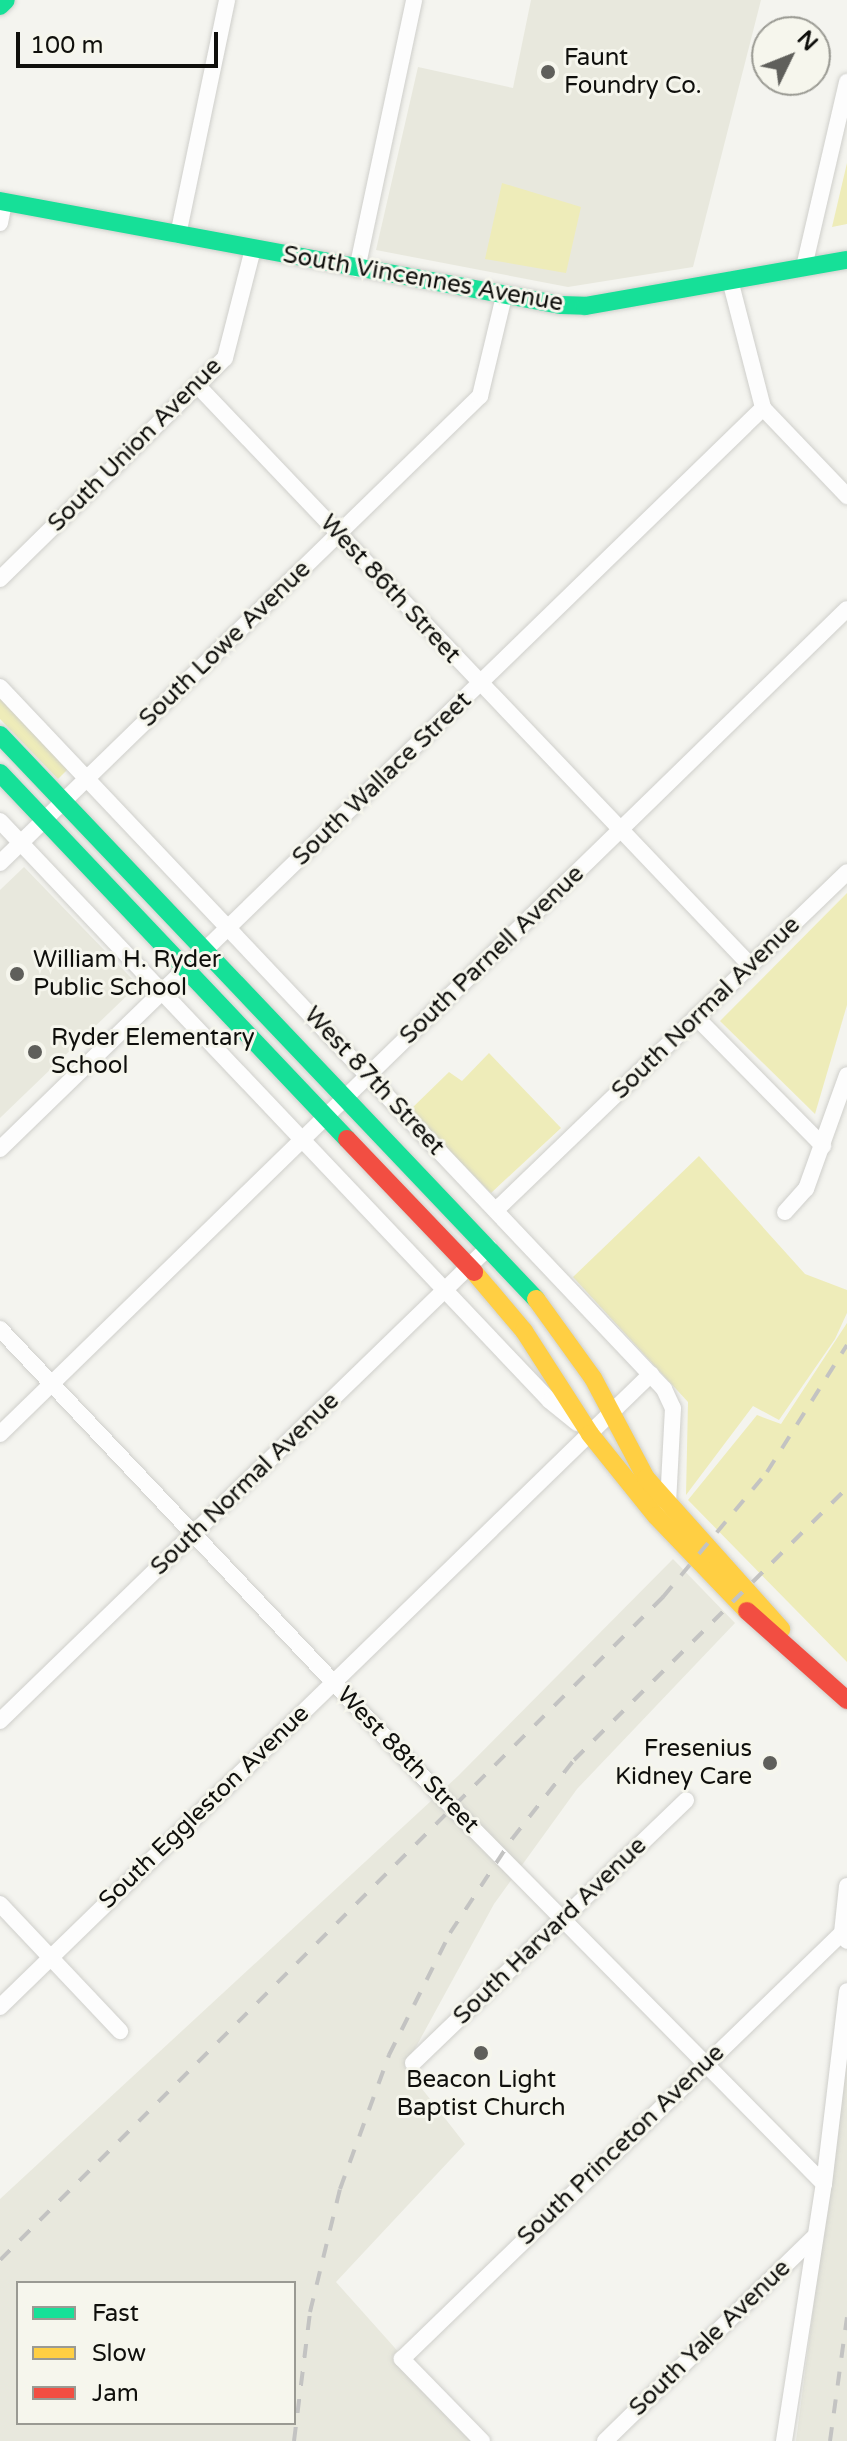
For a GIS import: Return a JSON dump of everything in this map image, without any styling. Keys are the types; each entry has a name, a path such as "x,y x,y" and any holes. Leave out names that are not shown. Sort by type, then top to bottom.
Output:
{"main road":[{"path":"0,6 6,0"},
{"name":"South Vincennes Avenue","path":"2,202 504,296 585,306 847,260"},
{"name":"West 87th Street","path":"0,735 549,1312 646,1478 763,1605 799,1652 847,1700"},
{"name":"West 87th Street","path":"0,773 468,1267 524,1331 590,1434 656,1516 752,1616 799,1652"}],"street":[{"path":"178,235 227,0"},
{"path":"357,269 414,0"},
{"path":"804,267 847,82"},
{"path":"0,223 2,202"},
{"name":"South Union Avenue","path":"0,579 225,358 253,249"},
{"path":"730,280 763,408 847,496"},
{"name":"South Lowe Avenue","path":"0,863 480,396 504,296"},
{"name":"West 86th Street","path":"197,385 750,965"},
{"name":"South Wallace Street","path":"0,1149 763,408"},
{"name":"South Parnell Avenue","path":"0,1434 847,609"},
{"name":"West 87th Street","path":"0,687 651,1374 673,1408 668,1505"},
{"name":"West 87th Street","path":"0,821 550,1401 590,1434"},
{"name":"South Normal Avenue","path":"496,1210 847,872"},
{"path":"696,1017 823,1146"},
{"path":"785,1212 806,1189 847,1075"},
{"name":"South Normal Avenue","path":"0,1721 489,1247"},
{"name":"West 88th Street","path":"0,1329 333,1681 824,2184"},
{"name":"South Eggleston Avenue","path":"0,2007 651,1374"},
{"name":"South Harvard Avenue","path":"413,2063 686,1800"},
{"path":"844,1937 847,1886"},
{"path":"0,1904 120,2031"},
{"name":"South Princeton Avenue","path":"482,2441 402,2359 705,2064 844,1937"},
{"path":"784,2441 824,2184 847,1991"},
{"name":"South Yale Avenue","path":"605,2441 815,2236"}],"shaded area":[{"path":"531,0 761,0 757,16 751,16 751,39 693,267 568,287 376,250 418,67 513,88"},
{"path":"847,163 847,224 832,227"},
{"path":"502,183 581,207 566,273 485,259"},
{"path":"0,698 68,769 58,779 0,719"},
{"name":"Ryder Elementary School","path":"24,867 138,985 0,1118 0,890"},
{"path":"847,893 847,1005 815,1114 720,1021"},
{"path":"489,1053 561,1128 491,1193 410,1110 449,1072 462,1081"},
{"path":"699,1156 805,1274 847,1290 847,1313 835,1339 779,1420 753,1406 686,1495 688,1402 573,1277"},
{"path":"847,1323 847,1662 688,1500 757,1415 781,1424"},
{"path":"673,1559 735,1623 577,1789 494,1904 405,2067 465,2144 336,2282 478,2441 0,2441 0,2199 458,1776"},
{"path":"847,2049 847,2441 796,2441"}],"railway":[{"path":"0,2260 663,1597 767,1472 847,1345"},
{"path":"296,2425 310,2312 340,2189 389,2055 450,1933 512,1839 574,1760 847,1488"},
{"path":"830,2441 847,2317"},
{"path":"294,2441 296,2425"}],"traffic: fast":[{"path":"0,6 6,0"},
{"path":"0,201 561,305 585,306 847,260"},
{"path":"0,735 536,1299"},
{"path":"0,773 347,1139"}],"traffic: slow":[{"path":"474,1272 524,1331 590,1434 656,1516 747,1611"},
{"path":"536,1299 593,1378 646,1478 781,1629"}],"traffic: jam":[{"path":"347,1139 474,1272"},
{"path":"747,1611 847,1700"}],"place":[{"name":"Faunt Foundry Co.","path":"548,72"},
{"name":"William H. Ryder Public School","path":"17,974"},
{"name":"Ryder Elementary School","path":"35,1052"},
{"name":"Fresenius Kidney Care","path":"770,1763"},
{"name":"Beacon Light Baptist Church","path":"481,2053"}]}
